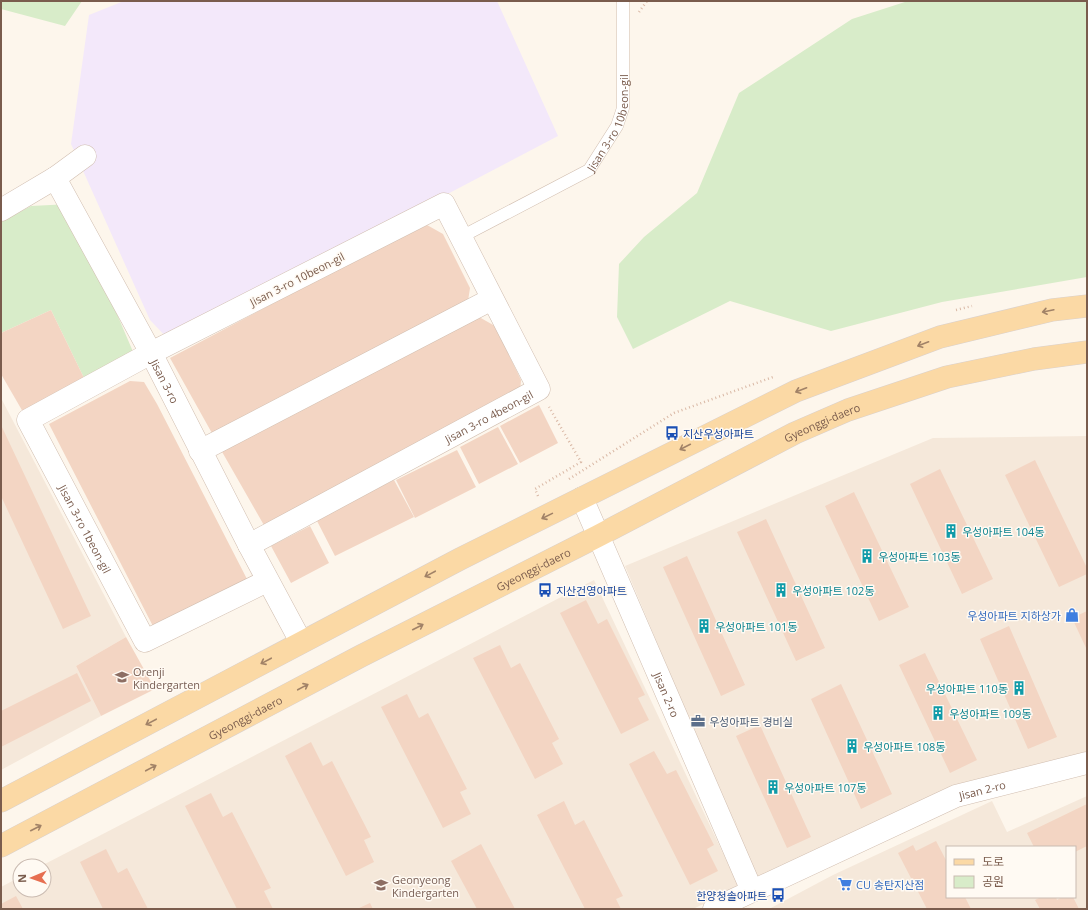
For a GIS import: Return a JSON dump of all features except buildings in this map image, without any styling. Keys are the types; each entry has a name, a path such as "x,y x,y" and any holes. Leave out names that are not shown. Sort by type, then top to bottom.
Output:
{"main road":[{"path":"1,801 460,559 796,391 940,337 1052,310 1087,306"},
{"name":"Gyeonggi-daero","path":"1,846 361,656 598,536 795,433 848,410 947,376 1034,359 1087,352"}],"street":[{"path":"1,210 55,178 84,156"},
{"name":"Jisan 3-ro","path":"55,178 151,353 267,581 302,642"},
{"name":"Jisan 3-ro 10beon-gil","path":"151,353 444,204 461,237"},
{"name":"Jisan 3-ro 4beon-gil","path":"249,545 539,389 461,237"},
{"path":"200,451 492,299"},
{"name":"Jisan 3-ro 1beon-gil","path":"151,353 28,420 145,641 267,581"},
{"name":"Jisan 2-ro","path":"582,498 752,891"},
{"name":"Jisan 2-ro","path":"714,909 956,796 1087,764"}],"lane":[{"name":"Jisan 3-ro 10beon-gil","path":"461,237 589,170 617,126 623,108 623,1"}],"path":[{"path":"539,389 581,462 535,489 548,515"}],"shaded area":[{"path":"124,1 497,1 558,136 169,340 150,320 71,144 89,15"},
{"path":"1,398 126,637 76,666 101,716 1,770"},
{"path":"1087,436 1087,752 1046,762 944,797 758,884 625,566 933,438"},
{"path":"594,580 739,887 693,909 1,909 1,887 12,881 12,898 52,898 52,860"},
{"name":"한양청솔아파트","path":"1087,796 1087,909 769,909 833,875 992,801 1007,832"}],"green space":[{"path":"1,1 82,1 65,26 1,9"},
{"path":"908,1 1087,1 1087,277 942,302 831,331 730,301 633,349 617,317 619,264 644,237 697,193 739,93 852,19"},
{"path":"70,204 134,354 84,378 51,310 1,333 1,222 31,206"}],"place":[{"name":"지산우성아파트","path":"672,433"},
{"name":"우성아파트 104동","path":"951,531"},
{"name":"우성아파트 103동","path":"867,556"},
{"name":"지산건영아파트","path":"545,590"},
{"name":"우성아파트 102동","path":"781,590"},
{"name":"우성아파트 지하상가","path":"1072,615"},
{"name":"우성아파트 101동","path":"704,626"},
{"name":"Orenji Kindergarten","path":"122,677"},
{"name":"우성아파트 110동","path":"1019,688"},
{"name":"우성아파트 109동","path":"938,713"},
{"name":"우성아파트 경비실","path":"698,721"},
{"name":"우성아파트 108동","path":"852,746"},
{"name":"우성아파트 107동","path":"773,787"},
{"name":"CU 송탄지산점","path":"845,884"},
{"name":"Geonyeong Kindergarten","path":"381,885"},
{"name":"한양청솔아파트","path":"778,895"}]}
